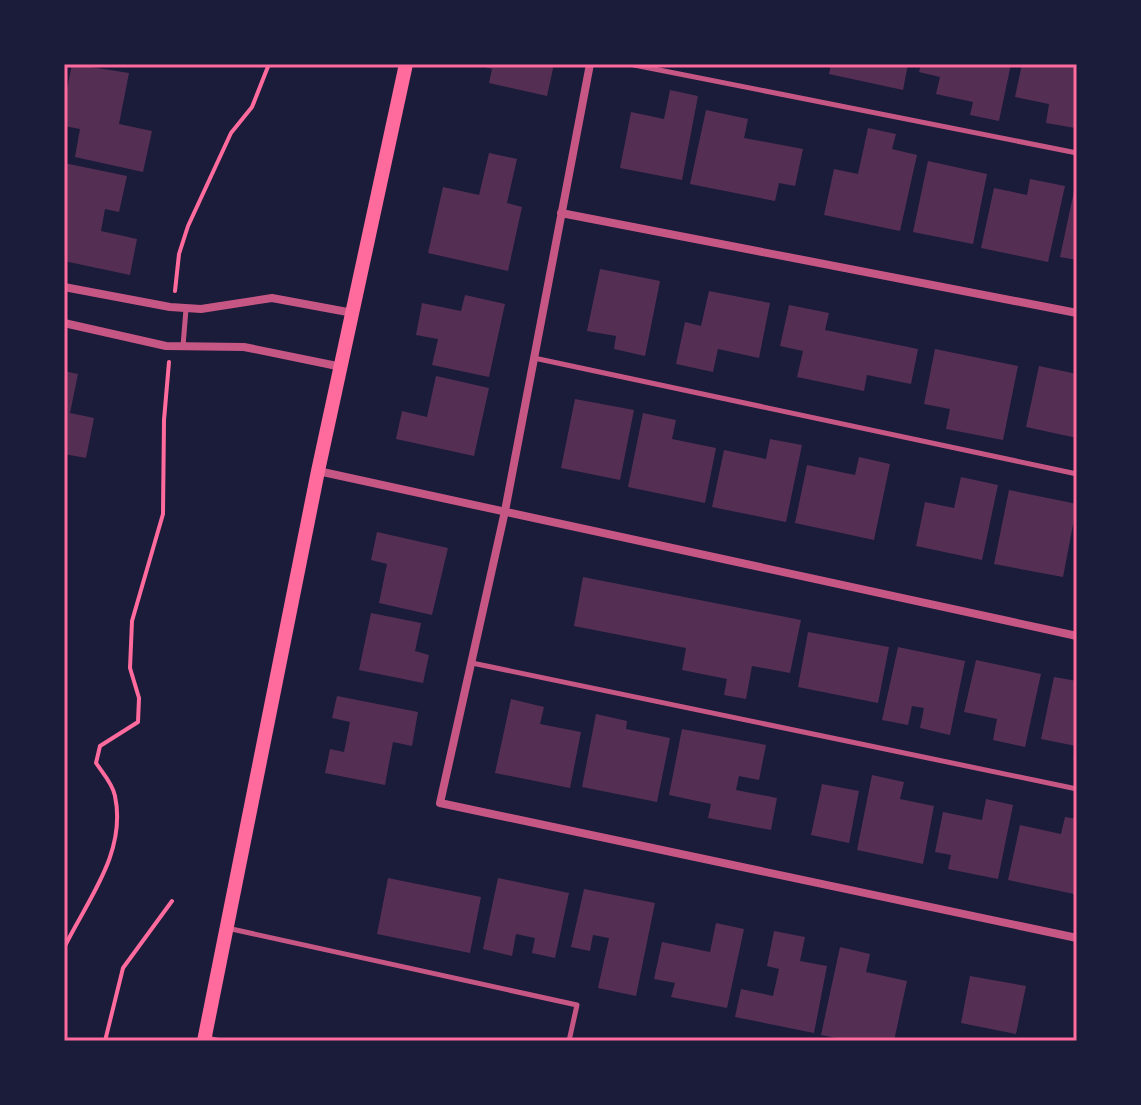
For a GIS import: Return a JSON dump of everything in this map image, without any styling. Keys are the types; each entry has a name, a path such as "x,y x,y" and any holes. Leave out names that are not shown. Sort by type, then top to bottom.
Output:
{"main road":[{"path":"205,1039 318,471 406,64"}],"street":[{"path":"590,64 505,511 440,803 1077,938"},
{"path":"561,213 1077,313"},
{"path":"64,287 186,309 272,298 353,313"},
{"path":"64,323 153,344 244,347 342,367"},
{"path":"318,471 1077,636"}],"lane":[{"path":"629,64 1077,153"},
{"path":"183,347 186,309"},
{"path":"534,358 1077,474"},
{"path":"471,662 1077,789"},
{"path":"227,928 577,1005 569,1041"},
{"path":"205,1039 221,1041"}],"path":[{"path":"175,293 179,254 188,226 231,133 252,107 269,64"},
{"path":"64,948 112,856 117,820 115,793 96,763 100,746 138,722 139,698 130,668 132,621 163,514 164,420 170,359"},
{"path":"105,1041 123,968 172,901"}],"building":[{"path":"72,64 129,73 119,124 152,131 143,172 75,157 80,129 64,126 64,104"},
{"path":"474,64 554,64 547,96 489,83 492,69"},
{"path":"831,64 908,64 903,90 829,74"},
{"path":"921,64 1011,64 999,121 970,115 973,102 936,94 940,77 919,72"},
{"path":"1022,64 1077,64 1075,128 1046,123 1049,104 1015,97"},
{"path":"670,90 698,96 682,180 620,168 631,112 664,119"},
{"path":"706,110 748,119 744,138 803,149 795,186 779,183 775,201 690,184"},
{"path":"868,128 896,134 892,149 917,155 900,231 824,215 834,169 858,174"},
{"path":"489,153 517,159 507,203 522,207 508,271 428,253 443,187 479,195"},
{"path":"928,161 987,174 973,244 913,232"},
{"path":"64,163 127,176 119,212 105,209 101,231 137,239 130,275 64,261"},
{"path":"1030,179 1065,186 1048,262 981,248 994,188 1027,195"},
{"path":"1074,191 1077,192 1077,260 1060,257"},
{"path":"600,269 660,281 645,356 614,349 616,336 587,331"},
{"path":"709,291 770,303 759,358 718,349 713,372 676,364 685,322 701,326"},
{"path":"465,295 505,304 489,377 432,365 438,339 416,335 422,303 461,311"},
{"path":"789,305 829,313 825,330 918,349 911,384 867,375 864,391 797,377 803,351 780,346"},
{"path":"935,349 1018,366 1003,440 946,429 950,409 924,404"},
{"path":"1039,366 1077,374 1077,438 1026,427"},
{"path":"64,371 78,374 70,413 94,418 86,458 64,454"},
{"path":"436,376 489,388 474,456 396,439 402,411 427,417"},
{"path":"575,399 634,410 620,480 561,468"},
{"path":"643,413 676,420 672,439 716,448 705,503 628,487"},
{"path":"770,439 802,445 786,522 712,507 724,450 766,459"},
{"path":"859,457 890,464 874,540 795,523 807,465 855,475"},
{"path":"961,477 998,485 982,560 916,546 925,502 954,508"},
{"path":"1009,490 1077,504 1063,577 994,564"},
{"path":"377,532 448,548 432,615 379,603 387,564 371,560"},
{"path":"583,577 801,620 790,673 752,666 746,699 724,695 727,679 682,670 686,648 574,626"},
{"path":"371,613 421,623 415,651 429,655 423,683 359,670"},
{"path":"808,632 889,647 878,703 798,687"},
{"path":"898,647 965,661 950,735 920,728 924,708 912,706 908,725 882,720"},
{"path":"976,660 1041,674 1025,747 993,740 997,719 964,712"},
{"path":"1054,677 1077,681 1077,760 1073,759 1076,746 1041,739"},
{"path":"337,696 418,712 412,746 393,742 385,785 325,773 330,749 344,752 350,722 332,718"},
{"path":"511,699 544,707 540,724 581,732 570,788 495,773"},
{"path":"596,714 627,721 626,729 670,738 657,802 582,787"},
{"path":"682,729 766,745 759,780 739,776 736,790 777,798 771,830 708,818 711,804 669,795"},
{"path":"872,775 904,782 900,799 934,806 923,864 857,850"},
{"path":"822,784 859,791 849,843 811,835"},
{"path":"986,799 1013,805 998,879 948,869 951,855 935,852 943,812 982,820"},
{"path":"1065,817 1077,819 1074,894 1008,880 1020,825 1061,834"},
{"path":"388,878 481,897 470,953 377,934"},
{"path":"498,878 569,893 555,958 532,953 535,938 516,934 512,956 483,949"},
{"path":"584,889 655,903 636,996 598,988 609,938 593,935 590,951 571,947"},
{"path":"716,923 744,929 727,1008 671,997 675,983 654,979 662,942 710,952"},
{"path":"774,931 805,937 800,961 827,966 814,1033 735,1017 741,989 773,996 779,969 767,966"},
{"path":"840,947 870,954 866,972 907,981 894,1041 852,1041 821,1035"},
{"path":"970,976 1026,986 1016,1034 961,1023"}]}
